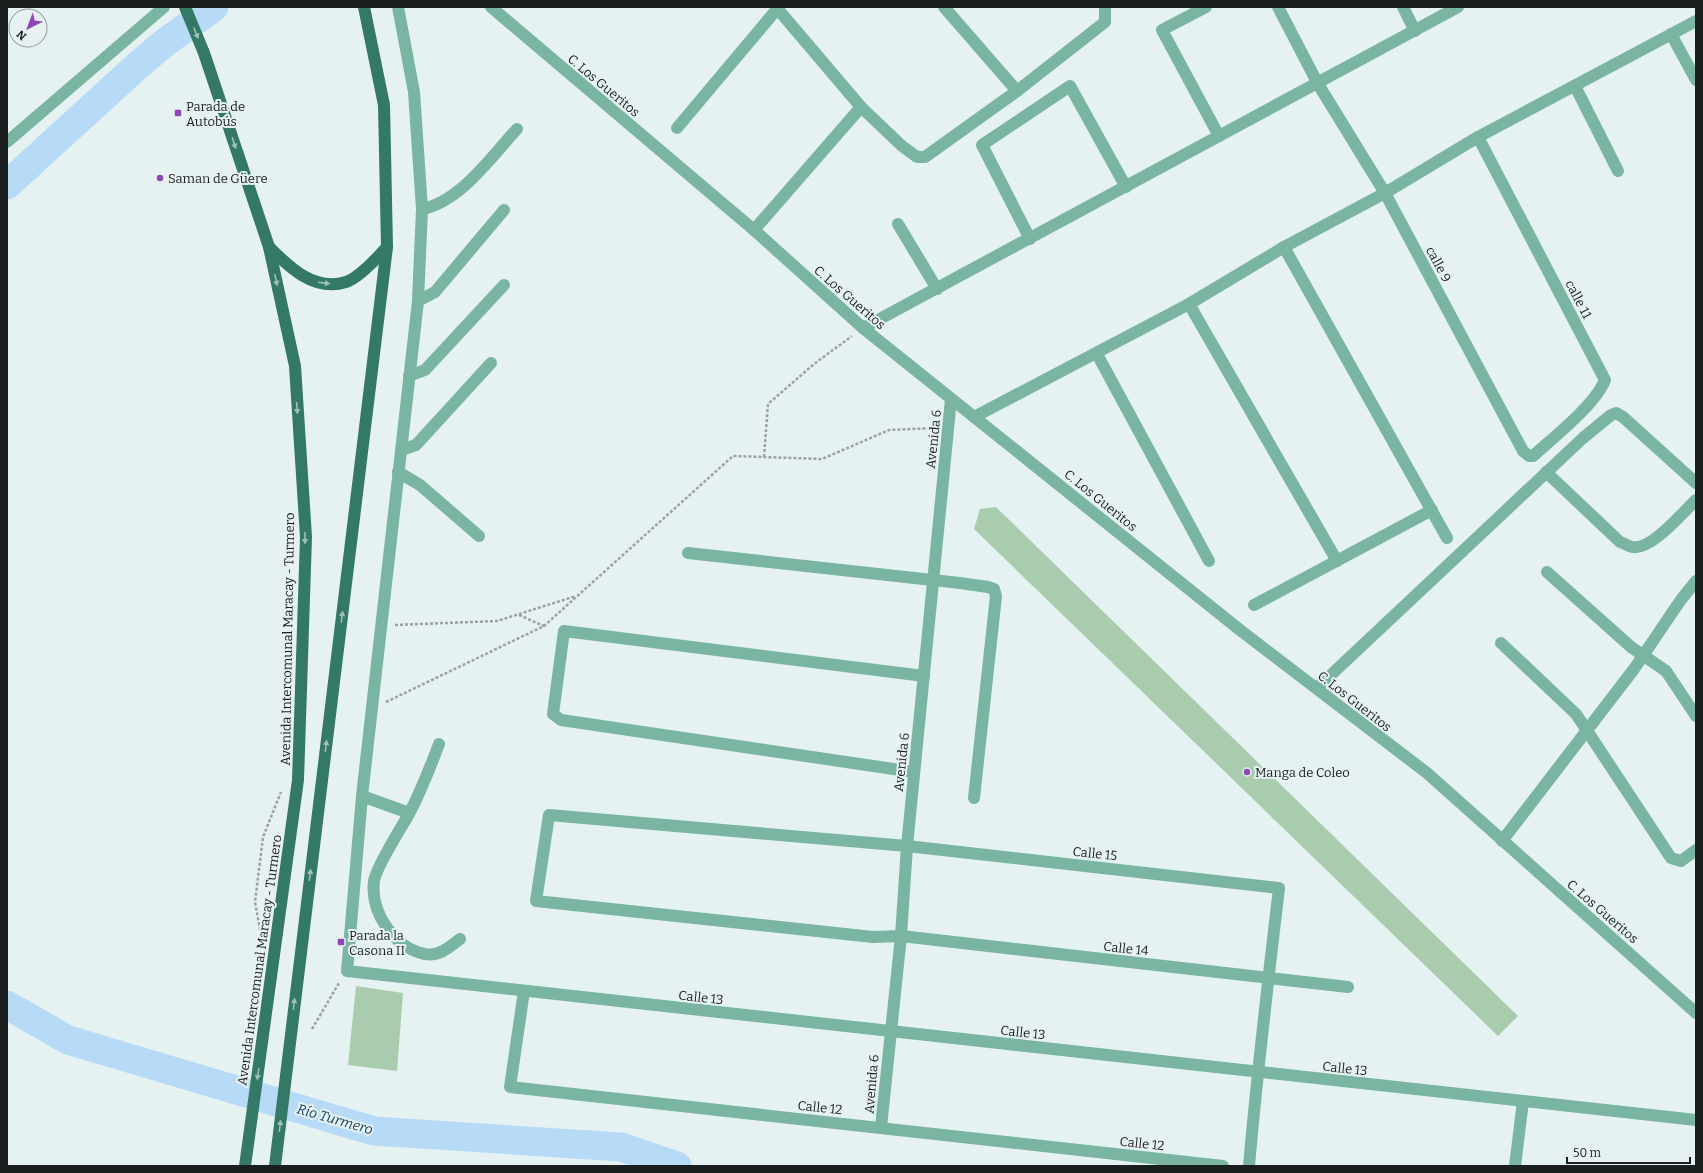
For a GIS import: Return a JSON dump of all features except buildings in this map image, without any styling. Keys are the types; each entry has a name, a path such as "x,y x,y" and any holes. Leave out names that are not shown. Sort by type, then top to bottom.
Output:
{"main road":[{"path":"275,1165 387,247 384,105 364,7"},
{"name":"Avenida Intercomunal Maracay - Turmero","path":"186,10 204,53 269,247 295,366 306,537 298,780 246,1161"},
{"path":"269,247 293,270 323,284 346,282 370,265 387,247"}],"street":[{"path":"7,142 164,7"},
{"path":"347,971 371,709 418,301 422,209 414,92 398,7"},
{"name":"C. Los Gueritos","path":"491,7 754,230 863,328 1240,630 1427,773 1696,1012"},
{"path":"944,7 1017,91"},
{"path":"677,128 777,8 861,107 902,146 917,157 925,156 1017,91 1105,22 1105,7"},
{"path":"1206,7 1162,30 1220,136"},
{"name":"calle 9","path":"1278,7 1318,84 1385,193 1523,451 1529,456 1533,456"},
{"path":"1403,7 1415,31"},
{"path":"863,328 1318,84 1458,7"},
{"path":"974,417 1097,354 1189,304 1284,247 1385,193 1478,137 1696,21"},
{"path":"1671,34 1696,80"},
{"path":"1030,239 982,145 1070,86 1126,187"},
{"path":"1575,86 1618,171"},
{"path":"754,230 861,107"},
{"path":"422,209 432,208 450,198 472,178 517,129"},
{"name":"calle 11","path":"1478,137 1605,380 1602,388 1577,416 1533,456"},
{"path":"418,301 435,292 504,210"},
{"path":"898,224 937,289"},
{"path":"1284,247 1447,538"},
{"path":"409,376 425,370 504,285"},
{"path":"1189,304 1336,562"},
{"path":"1097,354 1209,561"},
{"path":"402,450 416,445 491,363"},
{"name":"Avenida 6","path":"881,1127 889,1032 901,936 907,846 951,399"},
{"path":"1317,688 1582,438 1616,413 1623,417 1696,483"},
{"path":"398,472 420,486 479,536"},
{"path":"1546,472 1620,542 1631,547 1640,547 1658,537 1696,500"},
{"path":"1254,605 1432,510"},
{"path":"688,553 933,580 994,589 996,596 974,798"},
{"path":"1547,572 1643,656 1666,671 1696,716"},
{"path":"1502,841 1588,730 1643,656 1680,601 1696,582"},
{"path":"914,772 561,720 553,714 564,631 924,676"},
{"path":"1501,643 1576,714 1588,730 1671,858 1680,861 1696,850"},
{"path":"439,744 426,780 374,880 375,904 383,923 403,946 426,955 445,951 460,939"},
{"path":"362,796 409,813"},
{"name":"Calle 15","path":"901,936 873,937 536,901 549,815 907,846 1279,888 1268,978"},
{"name":"Calle 14","path":"901,936 1348,987"},
{"name":"Calle 13","path":"347,971 1696,1120"},
{"path":"1249,1166 1257,1072 1268,978"},
{"name":"Calle 12","path":"524,991 510,1087 1223,1166"},
{"path":"1515,1166 1523,1101"}],"path":[{"path":"764,457 768,404 814,364 863,328"},
{"path":"371,709 544,626 733,456 822,459 889,430 948,427"},
{"path":"381,626 497,621 578,596"},
{"path":"518,614 544,626"},
{"path":"261,943 262,935 254,902 263,837 282,789"},
{"path":"312,1029 347,971"}],"green space":[{"name":"Manga de Coleo","path":"996,507 1518,1016 1498,1036 974,529 980,509"},
{"path":"356,986 403,993 397,1071 348,1065"}],"waterway":[{"path":"7,185 135,68 163,44 214,7"},
{"name":"Río Turmero","path":"7,1005 68,1040 374,1131 621,1147 677,1166"}],"place":[{"name":"Parada de Autobús","path":"178,113"},
{"name":"Saman de Güere","path":"160,178"},
{"name":"Manga de Coleo","path":"1247,772"},
{"name":"Parada la Casona II","path":"341,942"}]}
